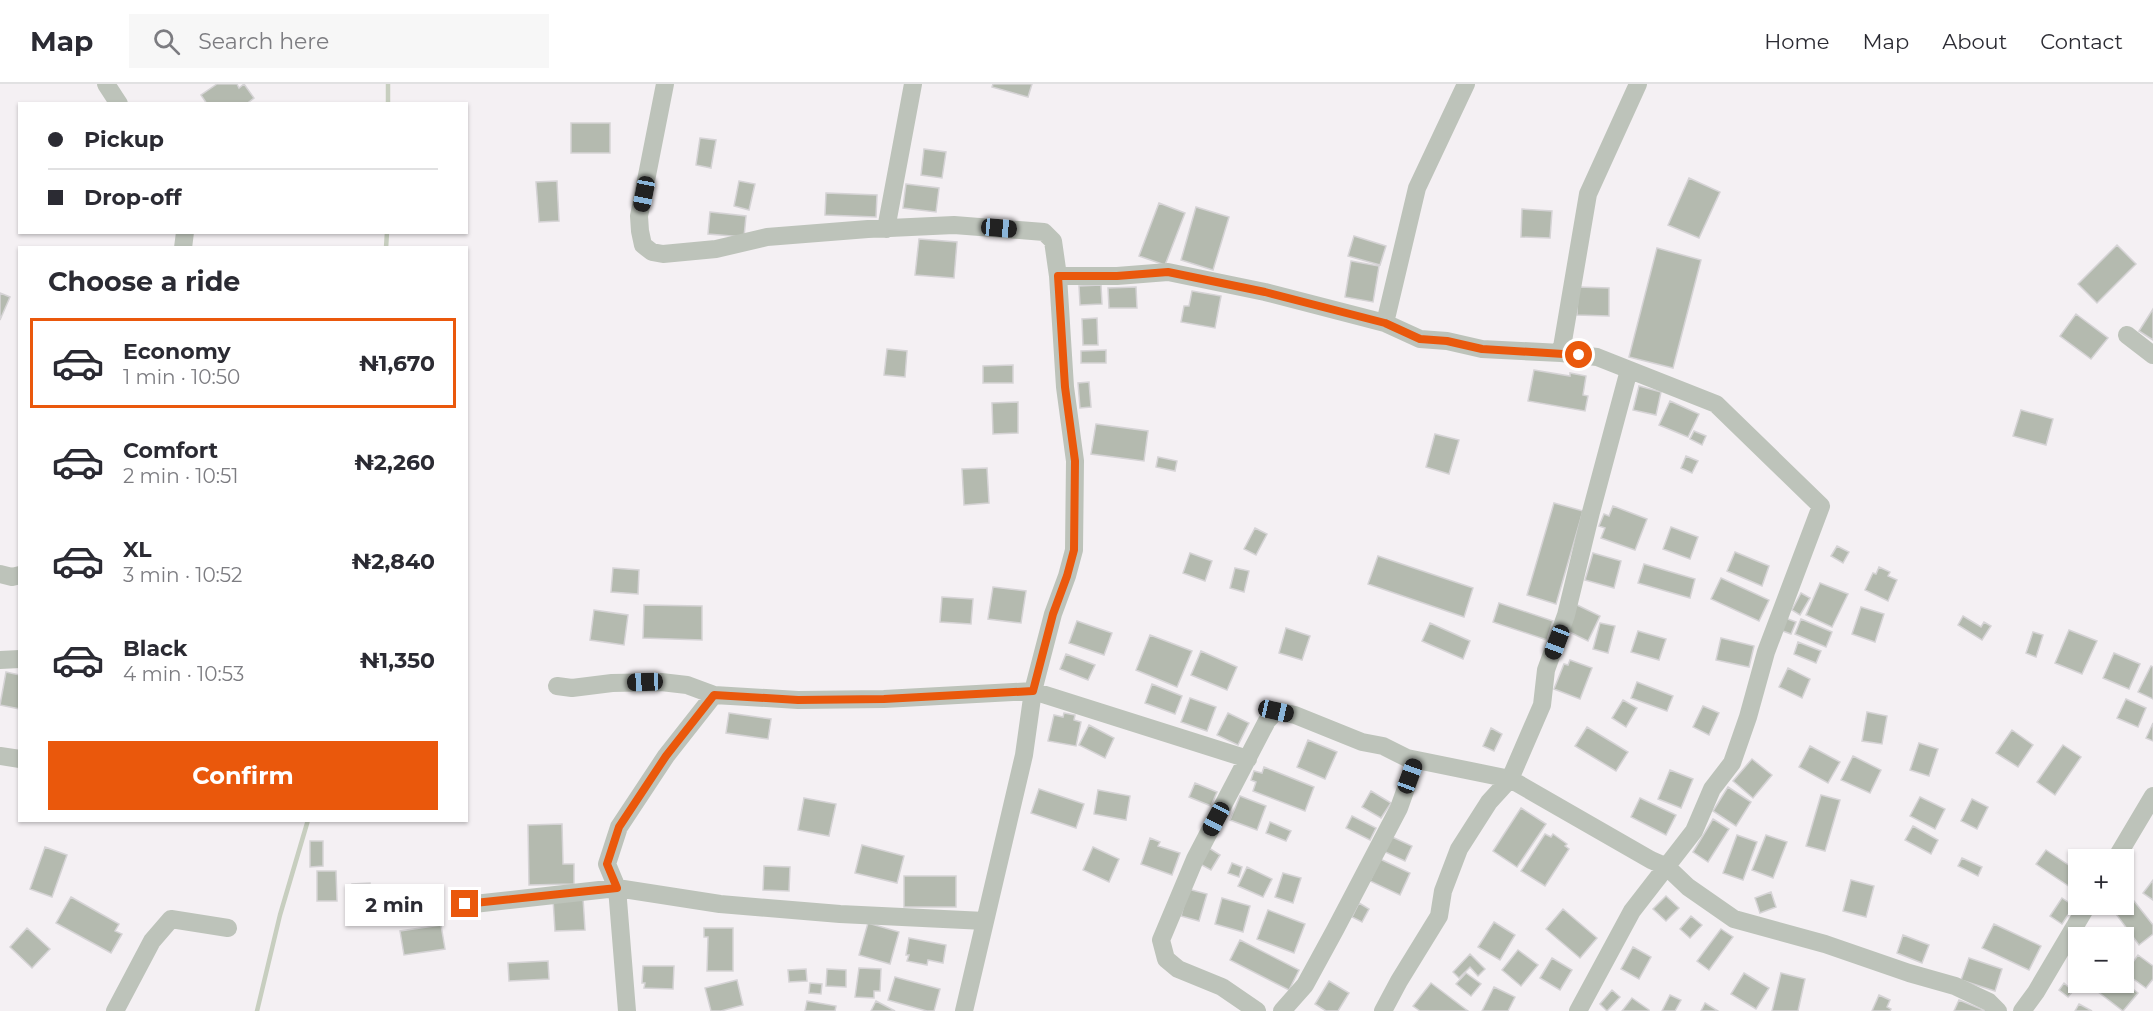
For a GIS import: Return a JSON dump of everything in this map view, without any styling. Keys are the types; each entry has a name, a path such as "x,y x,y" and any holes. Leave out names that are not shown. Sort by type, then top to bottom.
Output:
{"street":[{"path":"106,84 118,102"},
{"path":"665,84 639,216 639,231 644,245 652,252 663,254 716,249 767,237 954,225 1044,232 1053,241 1058,276 1065,387 1075,461 1074,550 1053,614 1033,691 1024,755 964,1011"},
{"path":"886,229 913,84"},
{"path":"1385,323 1418,188 1466,84"},
{"path":"1561,352 1588,194 1638,84"},
{"path":"1058,276 1117,276 1168,272 1265,292 1385,323 1420,339 1447,341 1482,349 1561,352 1597,357 1716,404 1821,506 1766,652 1748,717 1732,763 1712,789 1694,831 1632,911 1578,1011"},
{"path":"2127,334 2153,355"},
{"path":"1383,1011 1439,916 1443,891 1468,834 1489,802 1510,779 1542,705 1546,670 1566,615 1629,370"},
{"path":"0,574 18,575"},
{"path":"0,660 18,658"},
{"path":"557,686 572,688 612,683 661,682 693,687 714,695 798,700 884,699 1033,691 1248,759"},
{"path":"627,1011 617,888 607,864 619,827 666,756 714,695"},
{"path":"1257,1011 1222,987 1178,969 1166,959 1161,940 1195,859 1267,721 1276,711 1295,715 1362,742 1383,746 1407,758 1510,779 1667,867 1688,886 1734,919 1826,944 1955,986 1989,1002 1998,1011"},
{"path":"0,756 18,759"},
{"path":"1282,1011 1305,985 1335,930 1399,808 1416,760"},
{"path":"2122,849 2153,796"},
{"path":"465,904 617,888 720,904 840,914 985,921"},
{"path":"2022,1011 2036,992 2082,915"},
{"path":"115,1011 152,941 171,919 228,928"}],"building":[{"path":"217,84 237,84 239,88 244,84 254,98 249,102 206,102 201,95"},
{"path":"993,84 1032,84 1028,97 992,87"},
{"path":"571,123 610,123 610,153 571,153"},
{"path":"700,138 716,140 711,168 696,165"},
{"path":"924,149 946,152 942,178 921,175"},
{"path":"1689,178 1720,192 1699,238 1668,225"},
{"path":"557,181 559,221 539,222 536,182"},
{"path":"739,181 755,184 749,210 734,206"},
{"path":"906,184 939,188 936,212 903,208"},
{"path":"826,193 877,195 876,217 825,215"},
{"path":"1159,203 1185,213 1165,265 1139,256"},
{"path":"1196,207 1229,217 1213,270 1181,260"},
{"path":"1522,209 1552,211 1550,238 1521,237"},
{"path":"710,212 746,216 744,237 708,234"},
{"path":"1354,236 1386,246 1380,265 1348,256"},
{"path":"919,239 957,242 954,278 915,275"},
{"path":"2117,245 2136,264 2097,303 2078,284"},
{"path":"1657,248 1701,260 1673,368 1629,357"},
{"path":"1351,261 1379,266 1373,302 1345,297"},
{"path":"1101,285 1102,304 1080,305 1079,286"},
{"path":"1136,287 1137,308 1109,308 1108,288"},
{"path":"1578,287 1609,288 1609,316 1577,315"},
{"path":"1192,291 1221,296 1215,328 1181,322 1184,306 1189,306"},
{"path":"0,293 10,297 0,320"},
{"path":"2153,309 2153,340 2139,331"},
{"path":"2076,314 2108,338 2091,359 2060,336"},
{"path":"1097,318 1098,345 1083,345 1082,319"},
{"path":"887,349 907,351 905,377 884,375"},
{"path":"1106,350 1106,363 1081,363 1081,351"},
{"path":"1013,365 1013,383 983,383 983,366"},
{"path":"1534,370 1570,376 1570,373 1586,376 1583,395 1588,396 1585,411 1528,401"},
{"path":"1089,382 1091,407 1080,408 1078,383"},
{"path":"1639,386 1661,392 1656,415 1633,410"},
{"path":"1670,401 1699,414 1688,437 1659,425"},
{"path":"1018,402 1018,433 993,434 992,403"},
{"path":"2021,410 2053,419 2046,445 2013,436"},
{"path":"1096,424 1148,431 1144,461 1091,454"},
{"path":"1694,431 1706,436 1702,445 1690,439"},
{"path":"1435,434 1459,440 1449,474 1426,467"},
{"path":"1686,456 1698,461 1692,473 1681,468"},
{"path":"1158,457 1177,461 1175,471 1156,467"},
{"path":"987,468 989,503 964,505 962,469"},
{"path":"1554,503 1583,511 1556,604 1527,595"},
{"path":"1613,506 1647,519 1635,550 1601,538 1605,528 1599,526 1604,514 1609,516"},
{"path":"1671,527 1698,537 1690,559 1663,549"},
{"path":"1255,528 1267,534 1256,555 1244,549"},
{"path":"1837,546 1849,552 1843,563 1831,556"},
{"path":"1735,552 1769,566 1762,586 1727,571"},
{"path":"1190,553 1212,561 1205,581 1183,573"},
{"path":"1593,553 1621,561 1614,588 1585,580"},
{"path":"1378,556 1473,588 1464,617 1368,584"},
{"path":"1644,564 1695,579 1690,598 1638,583"},
{"path":"1879,567 1890,572 1888,576 1897,580 1888,601 1865,590 1873,573 1876,574"},
{"path":"613,568 639,570 638,594 611,592"},
{"path":"1235,568 1249,571 1244,592 1230,588"},
{"path":"1721,578 1769,600 1759,621 1711,599"},
{"path":"1820,583 1848,594 1832,627 1806,615"},
{"path":"993,587 1026,591 1021,623 988,619"},
{"path":"1801,593 1810,598 1800,615 1792,610"},
{"path":"942,597 973,599 971,624 940,622"},
{"path":"1499,603 1553,621 1547,640 1493,622"},
{"path":"1575,604 1600,616 1588,641 1563,629"},
{"path":"644,605 702,606 702,640 643,638"},
{"path":"1861,607 1884,614 1875,642 1852,634"},
{"path":"594,610 628,615 624,645 590,640"},
{"path":"1963,616 1981,627 1984,622 1991,626 1982,640 1958,625"},
{"path":"1785,618 1796,622 1791,634 1780,630"},
{"path":"1801,619 1832,632 1826,647 1795,634"},
{"path":"1077,621 1112,633 1104,655 1069,643"},
{"path":"1430,623 1470,641 1463,659 1422,641"},
{"path":"1600,623 1615,626 1608,653 1593,649"},
{"path":"1286,628 1310,636 1302,660 1279,653"},
{"path":"2069,630 2097,641 2082,674 2055,663"},
{"path":"1638,631 1666,639 1659,660 1631,652"},
{"path":"2033,632 2043,635 2036,657 2026,653"},
{"path":"1150,635 1192,651 1177,687 1136,670"},
{"path":"1721,638 1754,646 1749,667 1716,660"},
{"path":"1798,642 1821,651 1816,663 1794,654"},
{"path":"1201,651 1237,667 1227,690 1191,675"},
{"path":"2114,653 2140,664 2129,689 2103,678"},
{"path":"1066,654 1095,665 1088,680 1060,669"},
{"path":"1570,660 1592,668 1580,699 1554,689 1564,664 1568,665"},
{"path":"2151,666 2153,667 2153,699 2138,692"},
{"path":"1788,668 1810,679 1802,698 1779,687"},
{"path":"6,672 18,675 18,709 0,705"},
{"path":"1637,682 1673,696 1667,711 1631,698"},
{"path":"1152,684 1182,696 1175,714 1145,703"},
{"path":"1190,698 1216,707 1207,731 1181,722"},
{"path":"2126,699 2146,708 2138,727 2117,718"},
{"path":"1623,700 1637,708 1626,727 1612,718"},
{"path":"1703,706 1719,713 1709,735 1693,727"},
{"path":"1867,712 1887,716 1882,744 1862,741"},
{"path":"729,713 771,719 768,739 726,733"},
{"path":"1064,713 1075,715 1074,720 1081,722 1076,746 1048,741 1054,715 1063,717"},
{"path":"1228,713 1249,723 1238,745 1217,735"},
{"path":"2153,723 2153,741 2146,738"},
{"path":"1089,725 1114,738 1105,758 1079,745"},
{"path":"1587,727 1628,752 1616,771 1575,746"},
{"path":"1491,728 1502,734 1494,751 1483,746"},
{"path":"2012,730 2033,745 2018,767 1996,753"},
{"path":"1308,740 1337,752 1325,779 1297,767"},
{"path":"1919,743 1938,749 1929,776 1910,770"},
{"path":"2063,745 2081,757 2055,795 2037,782"},
{"path":"1810,746 1840,762 1828,783 1799,767"},
{"path":"1853,756 1881,770 1870,793 1841,780"},
{"path":"1752,759 1772,775 1753,798 1733,781"},
{"path":"1264,767 1314,787 1305,811 1253,791 1256,782 1251,780 1254,771 1262,773"},
{"path":"1670,770 1693,779 1681,808 1658,799"},
{"path":"1195,783 1217,792 1211,806 1189,797"},
{"path":"1728,787 1751,802 1736,826 1713,811"},
{"path":"1039,789 1084,804 1076,828 1031,813"},
{"path":"1098,790 1130,796 1126,820 1094,814"},
{"path":"1371,791 1391,803 1381,818 1362,807"},
{"path":"1821,795 1840,800 1825,851 1806,846"},
{"path":"1240,796 1266,806 1257,830 1230,820"},
{"path":"1920,797 1945,809 1935,829 1910,816"},
{"path":"804,798 836,804 829,836 798,830"},
{"path":"1640,798 1676,815 1666,835 1631,817"},
{"path":"1972,799 1988,807 1977,829 1961,821"},
{"path":"1521,808 1546,824 1517,867 1493,851"},
{"path":"1352,816 1376,828 1370,840 1346,828"},
{"path":"1713,819 1729,829 1708,862 1693,852"},
{"path":"1270,822 1291,831 1286,841 1266,833"},
{"path":"562,824 563,864 574,864 574,884 529,885 528,825"},
{"path":"1913,826 1938,840 1931,854 1905,840"},
{"path":"1545,834 1551,837 1553,834 1567,844 1565,846 1569,849 1545,886 1521,871"},
{"path":"1737,835 1757,842 1743,880 1723,873"},
{"path":"1766,835 1787,842 1773,878 1752,870"},
{"path":"1390,836 1412,846 1405,861 1383,851"},
{"path":"1150,838 1160,842 1158,846 1180,853 1172,875 1141,864"},
{"path":"310,841 323,841 323,866 310,867"},
{"path":"862,845 904,856 897,883 855,873"},
{"path":"45,847 67,855 52,897 30,889"},
{"path":"1093,847 1119,859 1109,882 1083,870"},
{"path":"1209,848 1220,855 1211,870 1200,864"},
{"path":"2046,850 2068,865 2068,886 2036,864"},
{"path":"1962,858 1982,867 1978,876 1958,866"},
{"path":"1380,859 1410,873 1400,895 1370,881"},
{"path":"1232,863 1242,867 1239,877 1228,873"},
{"path":"764,866 790,867 789,891 763,890"},
{"path":"1247,867 1272,879 1263,897 1238,886"},
{"path":"317,871 336,871 337,901 317,901"},
{"path":"1283,873 1301,878 1293,903 1275,897"},
{"path":"904,876 956,876 956,907 904,907"},
{"path":"1851,880 1874,886 1866,917 1843,911"},
{"path":"2153,880 2153,900 2143,893"},
{"path":"370,883 370,909 353,910 352,884"},
{"path":"375,889 390,889 390,910 375,911"},
{"path":"1188,889 1207,894 1199,921 1181,916"},
{"path":"1771,892 1776,907 1760,913 1755,898"},
{"path":"1666,896 1679,908 1666,921 1653,909"},
{"path":"71,897 119,924 115,931 122,934 111,953 56,923"},
{"path":"583,898 585,930 555,931 553,899"},
{"path":"1222,898 1250,906 1243,932 1215,924"},
{"path":"2062,898 2068,902 2068,915 2062,924 2050,916"},
{"path":"2134,901 2153,925 2153,934 2139,945 2134,938 2134,927 2126,927 2117,915 2134,915"},
{"path":"1359,903 1369,909 1362,922 1352,917"},
{"path":"1563,909 1597,938 1580,958 1546,929"},
{"path":"1268,910 1305,924 1294,953 1257,939"},
{"path":"1691,916 1702,925 1690,938 1680,929"},
{"path":"1494,922 1515,935 1500,960 1478,947"},
{"path":"868,923 899,932 890,964 859,955"},
{"path":"1994,924 2041,946 2029,970 1982,948"},
{"path":"441,925 445,949 404,955 400,931"},
{"path":"27,928 50,949 32,968 10,947"},
{"path":"704,928 733,928 733,971 707,971 708,937 704,937"},
{"path":"1721,929 1733,937 1709,970 1697,961"},
{"path":"1903,935 1929,945 1922,963 1897,953"},
{"path":"909,938 946,945 943,963 928,960 927,965 907,961"},
{"path":"1240,940 1299,970 1289,990 1230,960"},
{"path":"1633,947 1651,957 1639,979 1621,969"},
{"path":"1518,950 1538,965 1521,986 1502,970"},
{"path":"1470,954 1485,969 1478,976 1470,967 1459,978 1453,972"},
{"path":"2138,955 2153,966 2153,979 2146,988 2134,979 2134,961"},
{"path":"1552,958 1572,970 1560,990 1540,978"},
{"path":"1969,958 2002,969 1995,991 1961,980"},
{"path":"548,961 549,979 509,981 508,963"},
{"path":"643,966 674,966 673,989 644,988"},
{"path":"859,968 881,969 880,991 874,991 874,998 855,997"},
{"path":"806,969 807,981 789,982 788,970"},
{"path":"827,969 846,970 846,987 826,986"},
{"path":"1466,973 1481,984 1471,996 1456,984"},
{"path":"1744,973 1769,988 1756,1009 1731,994"},
{"path":"1781,973 1805,979 1798,1011 1772,1011"},
{"path":"895,977 940,989 934,1011 888,1000"},
{"path":"737,980 743,1005 721,1011 711,1011 705,988"},
{"path":"1329,981 1349,993 1338,1011 1326,1011 1315,1004"},
{"path":"810,983 822,984 821,994 809,993"},
{"path":"1431,983 1468,1011 1420,1011 1413,1006"},
{"path":"2064,983 2068,987 2068,993 2071,993 2068,997 2059,990"},
{"path":"1494,987 1515,997 1508,1011 1482,1011"},
{"path":"1612,990 1620,997 1607,1011 1600,1004"},
{"path":"2134,990 2138,993 2123,1011 2100,993 2134,993"},
{"path":"1670,995 1681,1000 1675,1011 1662,1011"},
{"path":"1879,995 1890,1000 1887,1007 1891,1009 1890,1011 1872,1011"},
{"path":"1632,998 1649,1010 1649,1011 1622,1011"},
{"path":"1959,1000 1986,1011 1954,1011"},
{"path":"807,1001 836,1006 835,1011 805,1011"},
{"path":"876,1001 895,1011 871,1011"},
{"path":"1705,1003 1718,1011 1701,1011"},
{"path":"2079,1004 2092,1011 2075,1011"}],"waterway":[{"path":"388,84 388,102"},
{"path":"386,246 387,234"},
{"path":"257,1011 280,915 307,822"}],"route":[{"path":"465,904 617,888 607,864 619,827 666,756 714,695 798,700 884,699 1033,691 1053,614 1074,550 1075,461 1065,387 1058,276 1117,276 1168,272 1265,292 1385,323 1420,339 1447,341 1482,349 1561,352 1579,355"}]}
